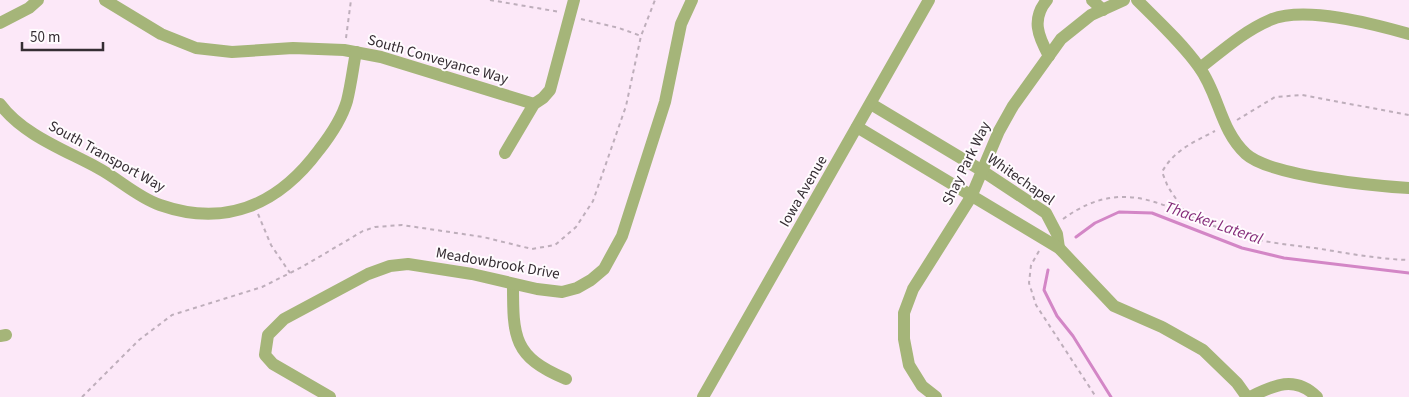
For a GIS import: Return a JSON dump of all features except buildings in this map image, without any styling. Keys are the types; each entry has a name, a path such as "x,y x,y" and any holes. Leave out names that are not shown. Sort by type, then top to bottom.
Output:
{"street":[{"path":"0,23 29,8 38,0"},
{"name":"South Conveyance Way","path":"105,0 161,34 196,48 232,52 293,48 350,51 382,57 534,104"},
{"path":"505,153 534,104 550,90 574,0"},
{"name":"Meadowbrook Drive","path":"330,397 272,364 265,355 268,335 284,319 368,274 390,266 418,266 472,274 513,284 562,292 577,288 604,268 615,252 622,236 664,102 681,24 692,0"},
{"name":"Iowa Avenue","path":"703,397 930,0"},
{"path":"1048,0 1039,13 1037,22 1041,41 1049,56"},
{"path":"1092,0 1102,10"},
{"name":"Shay Park Way","path":"936,397 922,386 909,365 904,339 904,313 913,289 971,197 981,170 1013,106 1061,39 1091,15 1124,0"},
{"path":"1137,0 1200,68 1230,135 1247,155 1270,166 1363,186 1409,188"},
{"path":"1200,68 1241,37 1271,19 1305,14 1378,26 1409,34"},
{"name":"South Transport Way","path":"0,104 8,116 23,128 108,173 160,205 189,212 226,213 254,205 286,187 307,167 324,143 347,102 350,51"},
{"name":"Whitechapel","path":"870,104 981,170 1046,213 1057,234 1059,248"},
{"name":"Whitechapel","path":"857,127 1059,248 1114,306 1162,327 1203,350 1237,383 1248,397"},
{"path":"513,284 513,321 517,342 527,356 551,373 566,379"},
{"path":"1248,397 1274,384 1293,384 1309,389 1318,397"}],"path":[{"path":"350,51 351,0"},
{"path":"82,397 132,346 160,322 178,312 262,287 363,231 388,224 483,237 532,249 555,245 567,237 586,213 596,193 626,106 641,36 655,0"},
{"path":"1186,214 1168,187 1162,172 1169,160 1186,146 1226,126 1275,97 1302,95 1409,114"},
{"path":"1054,228 1078,208 1103,200 1134,197 1155,200 1243,236 1368,257 1409,260"},
{"path":"254,205 271,245 290,273"},
{"path":"1045,240 1031,265 1029,283 1036,305 1096,397"}],"waterway":[{"name":"Thacker Lateral","path":"1076,237 1095,223 1119,212 1152,213 1242,248 1284,258 1409,273"},
{"name":"Thacker Lateral","path":"1048,270 1044,290 1057,316 1073,336 1111,397"}]}
